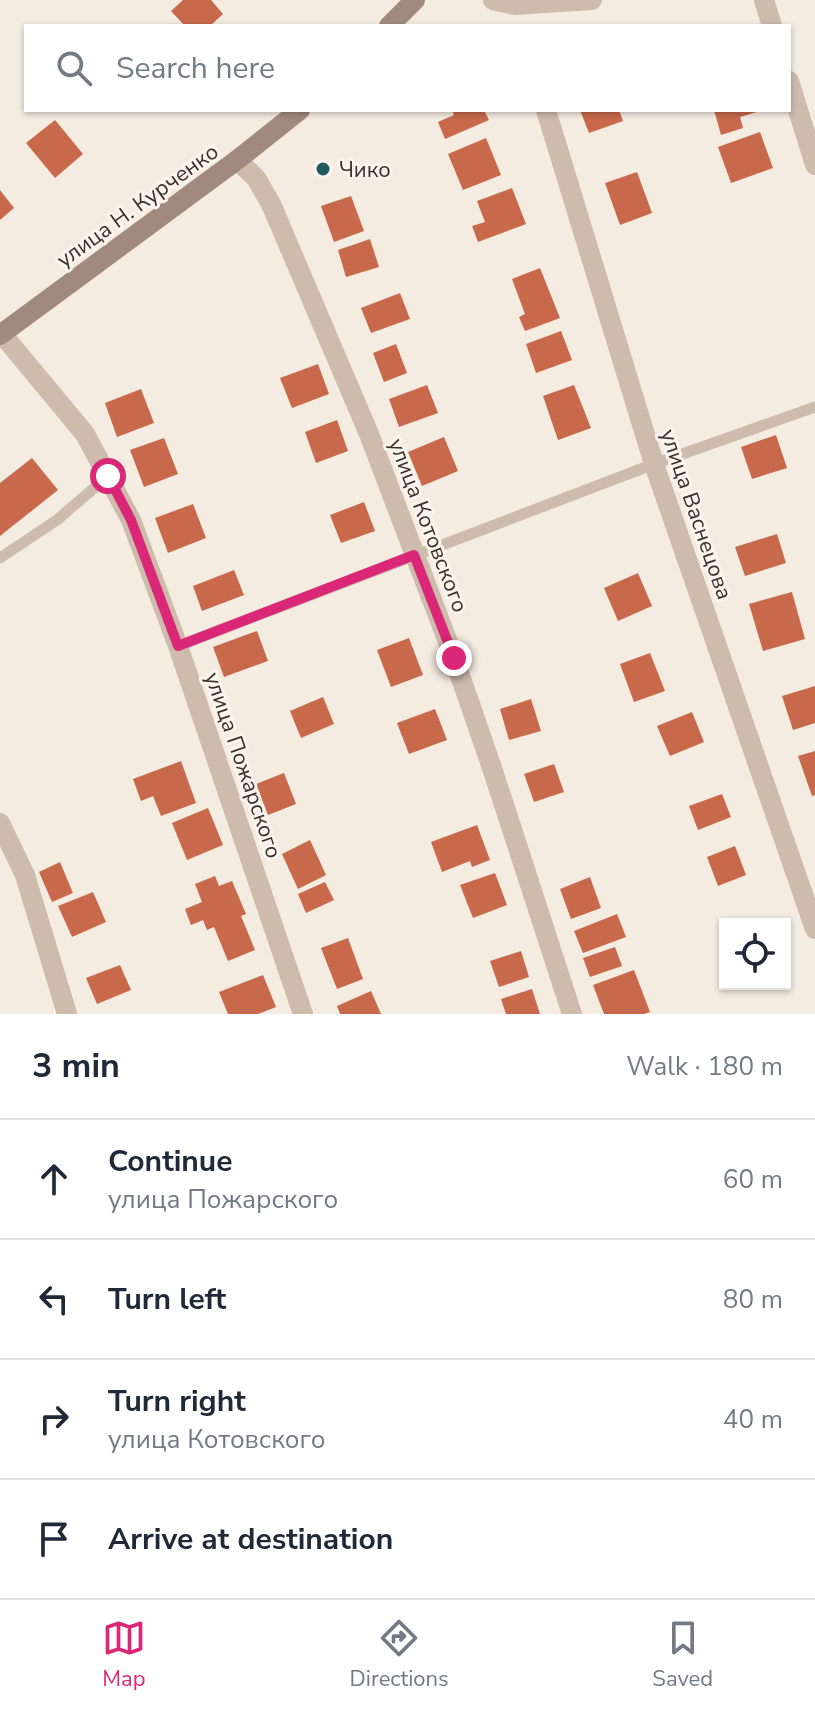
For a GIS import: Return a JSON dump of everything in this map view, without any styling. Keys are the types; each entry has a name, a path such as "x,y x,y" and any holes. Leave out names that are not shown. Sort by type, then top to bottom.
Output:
{"main road":[{"path":"391,24 415,0"},
{"name":"улица Н. Курченко","path":"1,335 297,112"}],"street":[{"path":"504,2 592,0"},
{"path":"764,0 771,24"},
{"path":"504,2 519,24"},
{"path":"791,87 815,165"},
{"name":"улица Васнецова","path":"547,112 654,464 815,929"},
{"name":"улица Котовского","path":"237,160 256,178 280,224 369,434 483,740 572,1014"},
{"name":"улица Пожарского","path":"1,335 85,434 131,520 178,646 303,1014"},
{"path":"0,823 25,875 67,1014"}],"lane":[{"path":"178,646 654,464 815,407"},
{"path":"0,558 57,520 108,476"}],"building":[{"path":"183,0 211,0 223,14 212,24 183,24 171,11"},
{"path":"453,112 485,112 489,120 445,139 438,122 454,115"},
{"path":"581,112 620,112 623,121 589,133"},
{"path":"715,112 757,112 740,117 743,128 721,135"},
{"path":"55,120 83,154 55,178 26,143"},
{"path":"760,132 773,168 731,183 718,147"},
{"path":"486,138 501,175 463,190 448,154"},
{"path":"637,172 652,213 620,225 605,183"},
{"path":"512,188 526,224 478,242 472,226 485,222 477,201"},
{"path":"0,190 14,208 0,220"},
{"path":"351,196 364,231 334,242 321,206"},
{"path":"370,239 379,267 346,277 338,250"},
{"path":"540,268 560,318 525,331 519,317 525,314 512,279"},
{"path":"400,293 410,319 371,333 361,308"},
{"path":"561,331 572,360 536,373 526,344"},
{"path":"396,344 407,373 384,382 373,353"},
{"path":"318,364 329,394 292,408 280,378"},
{"path":"427,385 438,413 399,427 389,399"},
{"path":"574,385 591,428 558,440 543,396"},
{"path":"141,389 154,423 117,437 105,403"},
{"path":"337,420 348,451 316,463 305,432"},
{"path":"776,435 787,468 752,479 741,447"},
{"path":"444,437 458,471 422,486 408,452"},
{"path":"164,438 178,474 144,487 130,450"},
{"path":"32,458 58,490 0,536 0,483"},
{"path":"364,502 375,531 341,543 330,515"},
{"path":"193,504 206,538 168,553 155,518"},
{"path":"777,534 786,563 745,576 735,547"},
{"path":"234,570 244,595 202,611 193,586"},
{"path":"638,573 652,606 618,621 604,588"},
{"path":"792,592 805,639 763,651 749,604"},
{"path":"257,631 268,661 224,677 213,647"},
{"path":"409,638 423,675 391,687 377,650"},
{"path":"650,653 665,691 634,702 620,664"},
{"path":"815,686 815,723 793,730 782,696"},
{"path":"323,697 334,724 301,738 290,711"},
{"path":"531,699 541,731 509,740 500,709"},
{"path":"435,709 447,740 409,754 397,723"},
{"path":"692,712 704,742 670,756 657,726"},
{"path":"815,751 815,795 812,796 798,756"},
{"path":"181,761 196,803 161,816 153,796 141,801 133,779"},
{"path":"554,764 564,792 534,802 524,774"},
{"path":"284,773 296,804 268,815 256,784"},
{"path":"722,794 731,817 698,830 689,806"},
{"path":"208,808 223,845 187,860 172,823"},
{"path":"477,825 490,860 472,867 470,861 442,872 431,842"},
{"path":"310,840 326,875 298,889 282,854"},
{"path":"735,846 746,875 718,886 707,857"},
{"path":"60,862 73,893 52,902 39,872"},
{"path":"495,873 507,905 473,918 460,885"},
{"path":"215,876 219,886 232,881 246,914 241,916 255,950 228,961 214,927 207,930 203,920 191,925 185,909 202,902 195,884"},
{"path":"590,877 601,908 571,919 560,889"},
{"path":"325,882 334,900 306,913 298,894"},
{"path":"93,892 106,922 72,937 58,906"},
{"path":"617,914 626,937 583,953 574,931"},
{"path":"348,938 363,979 337,989 321,948"},
{"path":"615,947 622,966 590,977 583,958"},
{"path":"521,951 529,977 499,987 490,961"},
{"path":"120,965 131,990 97,1004 86,978"},
{"path":"634,970 650,1012 604,1014 593,985"},
{"path":"263,975 276,1007 258,1014 228,1014 219,992"},
{"path":"532,989 540,1014 506,1014 501,999"},
{"path":"371,991 381,1014 340,1014 337,1006"}],"place":[{"name":"Чико","path":"323,169"}],"route":[{"path":"108,476 131,520 178,646 414,555 454,658"}]}
